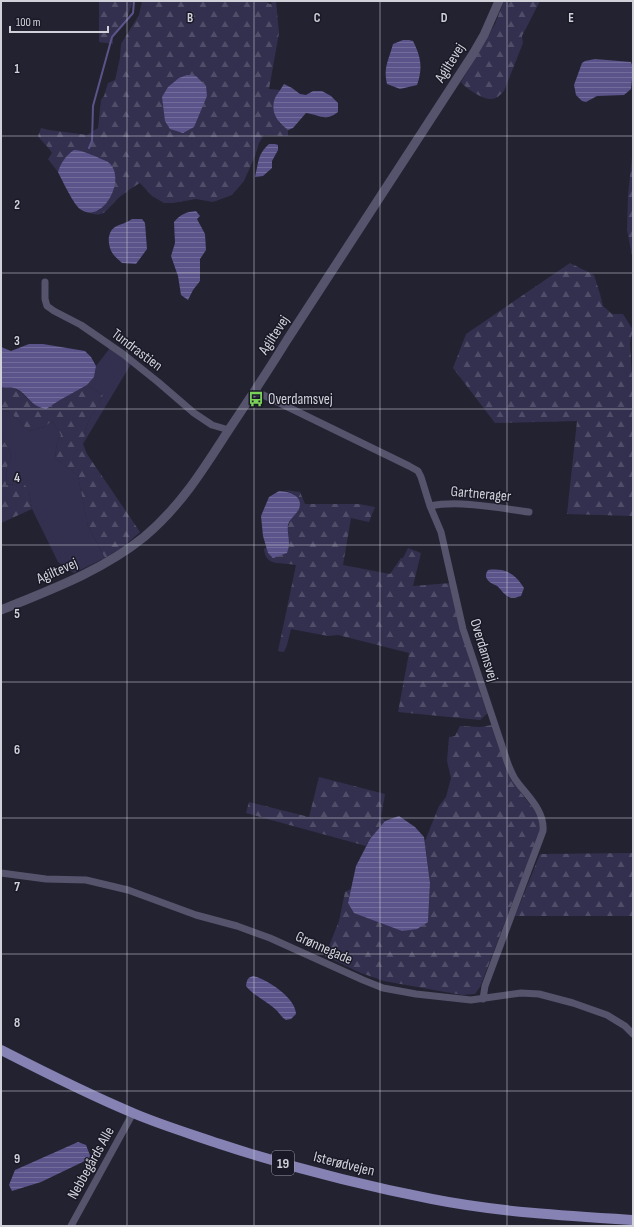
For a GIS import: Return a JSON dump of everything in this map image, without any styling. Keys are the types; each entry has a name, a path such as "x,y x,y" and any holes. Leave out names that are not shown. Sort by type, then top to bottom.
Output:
{"main road":[{"name":"Isterødvejen","path":"1,1050 86,1093 133,1113 189,1134 324,1175 433,1199 493,1209 633,1220"},
{"name":"Isterødvejen","path":"582,1217 633,1225"}],"street":[{"name":"Agiltevej","path":"1,610 68,582 121,554 144,537 179,503 255,391 473,54 484,35 499,1"},
{"name":"Tundrastien","path":"45,282 45,299 47,306 81,325 123,354 194,413 212,425 228,430"},
{"name":"Overdamsvej","path":"255,391 409,466 418,471 421,477 430,506 441,532 463,629 508,764 514,777 537,809 544,824 543,831 484,986 483,999"},
{"name":"Gartnerager","path":"430,506 441,504 463,504 529,512"},
{"name":"Grønnegade","path":"1,873 46,879 86,880 128,890 196,915 237,926 270,938 383,988 416,994 471,1000 521,993 538,994 573,1003 607,1015 633,1034"},
{"name":"Nebbegårds Alle","path":"71,1226 133,1113"}],"green space":[{"path":"99,1 133,1 126,21 113,35 113,44 99,42"},
{"path":"142,1 266,1 269,4 272,4 271,1 276,1 279,33 269,89 280,90 277,95 279,123 288,130 288,136 264,135 259,143 244,181 232,195 213,202 196,199 164,203 152,196 140,183 121,196 105,212 100,214 92,214 90,213 100,210 86,153 81,151 72,152 62,162 58,172 48,159 52,153 38,136 41,128 87,135 98,128 101,100 104,96 108,83 115,80 120,58 121,44 139,15"},
{"path":"504,1 540,1 522,36 523,43 504,91 497,98 488,99 475,93 461,82 495,24"},
{"path":"633,148 633,260 627,230 628,195"},
{"path":"570,263 594,275 603,306 612,314 623,314 633,330 630,342 633,396 633,516 567,514 577,421 495,423 453,368 466,334"},
{"path":"110,348 131,364 83,444 88,422 103,395 87,385 94,377 96,366"},
{"path":"87,385 103,395 88,422 83,444 87,454 140,532 124,546 105,558 88,526 78,476 55,458 57,443 61,435 52,421 44,427 29,431 11,413 1,409 1,387 14,388 21,392 30,401 52,405"},
{"path":"1,409 11,413 29,431 44,427 52,421 61,435 57,443 55,458 78,476 88,526 105,558 74,573 58,562 32,509 29,491 16,484 6,485 7,467 12,456 1,437"},
{"path":"1,437 12,456 7,467 6,485 25,485 29,491 32,509 1,523"},
{"path":"284,490 300,492 305,504 359,504 375,507 369,522 351,518 343,565 390,574 401,558 403,558 408,548 421,553 413,586 451,583 488,713 480,720 398,712 409,653 338,635 328,636 291,629 284,652 278,651 296,565 275,563 267,559 264,549 267,547 268,553 287,553 289,545 287,534 288,527 298,510 298,499 294,494"},
{"path":"492,725 511,780 532,807 541,823 540,831 480,987 475,994 462,995 384,981 361,973 325,956 339,921 345,892 351,889 348,903 381,923 402,931 428,922 430,883 425,841 439,806 446,797 451,778 447,761 449,737 455,736 460,726 480,727"},
{"path":"319,777 385,794 381,817 385,821 366,846 246,813 249,802 309,817"},
{"path":"633,853 633,916 515,916 540,854"}],"shaded area":[{"path":"403,40 413,41 418,52 420,73 417,85 400,89 387,84 386,73 393,44"},
{"path":"595,59 631,62 633,68 631,89 624,95 597,96 586,102 582,101 576,95 574,85 582,63"},
{"path":"187,75 196,76 206,86 207,96 194,127 183,133 170,129 165,121 162,97 168,87 179,78"},
{"path":"284,84 300,94 306,95 313,91 322,91 331,96 338,103 338,112 329,117 306,113 293,128 288,130 278,120 273,108 275,98"},
{"path":"269,144 278,145 278,150 272,161 272,168 263,176 255,177 260,155"},
{"path":"74,150 86,152 107,161 113,169 115,178 114,188 110,198 104,206 97,211 89,212 77,207 58,172 64,160"},
{"path":"196,211 200,216 197,219 205,234 206,250 200,259 200,281 188,300 181,295 178,276 171,256 175,243 174,222 184,214"},
{"path":"132,219 142,219 145,223 147,249 136,264 122,263 113,254 109,244 109,236 112,230"},
{"path":"29,344 43,344 85,351 91,357 96,366 94,377 87,385 46,409 36,405 18,390 1,387 1,347 11,351"},
{"path":"279,491 295,495 300,504 299,509 288,525 289,547 287,553 273,558 268,553 263,536 261,516 269,497"},
{"path":"488,570 500,570 513,575 524,588 521,596 512,598 506,595 486,578 486,573"},
{"path":"399,816 415,827 424,837 430,883 428,922 417,929 402,931 354,913 348,903 356,866 370,839 385,821"},
{"path":"253,976 273,985 286,996 295,1008 296,1014 291,1019 284,1019 274,1008 252,993 246,986 248,980"},
{"path":"78,1142 86,1145 91,1158 41,1182 12,1191 9,1185 15,1170"}],"waterway":[{"path":"89,148 92,141 93,106 112,37 133,13 134,1"}],"place":[{"name":"Overdamsvej","path":"256,399"}]}
